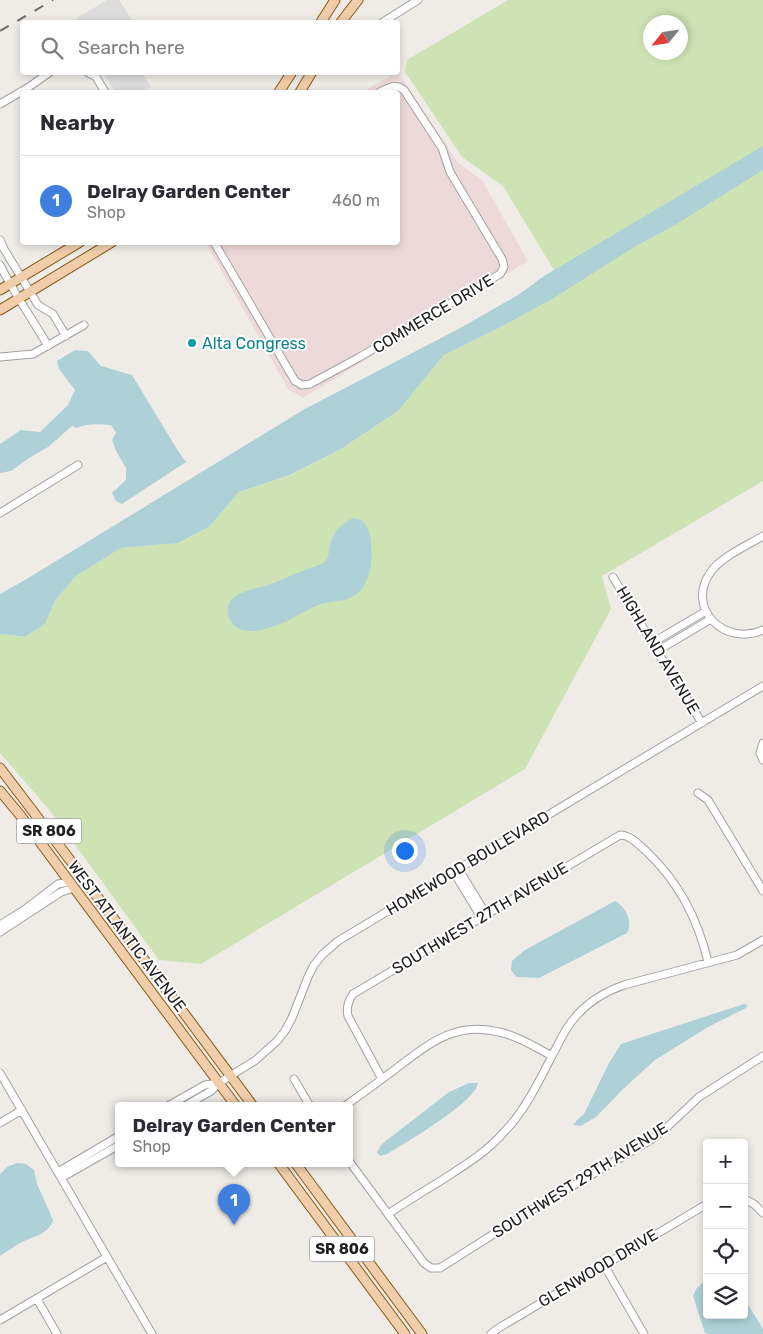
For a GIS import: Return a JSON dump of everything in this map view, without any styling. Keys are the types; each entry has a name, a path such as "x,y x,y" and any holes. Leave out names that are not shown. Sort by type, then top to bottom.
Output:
{"main road":[{"path":"321,20 335,0"},
{"path":"343,20 358,0"},
{"path":"280,90 290,75"},
{"path":"301,90 310,75"},
{"path":"0,290 75,245"},
{"path":"0,310 107,245"},
{"name":"WEST ATLANTIC AVENUE","path":"0,768 250,1102"},
{"name":"WEST ATLANTIC AVENUE","path":"0,790 20,814 233,1102"},
{"path":"72,885 79,884 97,896"},
{"name":"SR 806","path":"281,1167 405,1334"},
{"name":"SR 806","path":"298,1167 422,1334"},
{"path":"334,1237 345,1230"}],"street":[{"path":"386,20 418,0"},
{"path":"25,90 46,75"},
{"path":"92,75 96,78 104,90"},
{"name":"COMMERCE DRIVE","path":"216,245 295,382 302,385 310,384 358,358 500,274 504,267 502,259 450,172 442,148 404,90 401,87 393,86 384,90"},
{"path":"0,104 20,93"},
{"path":"0,240 38,305 52,314 66,336"},
{"path":"0,265 48,346"},
{"path":"0,357 33,354 84,325"},
{"path":"0,513 78,465"},
{"path":"763,536 717,564 710,572 703,592 704,602 709,615 722,629 738,634 751,634 763,630"},
{"name":"HIGHLAND AVENUE","path":"613,577 702,723"},
{"path":"652,643 709,615"},
{"path":"657,651 709,615"},
{"name":"HOMEWOOD BOULEVARD","path":"191,1102 211,1091 230,1075 256,1060 267,1051 285,1031 296,1010 314,965 338,941 763,686"},
{"path":"762,745 760,753 763,760"},
{"path":"698,793 708,800 763,891"},
{"name":"SOUTHWEST 27TH AVENUE","path":"382,1079 348,1016 348,1002 350,998 357,991 620,835 631,838 653,858 675,884 699,929 708,962"},
{"path":"456,870 483,916"},
{"path":"0,925 24,910 58,884 72,885"},
{"path":"0,932 72,885"},
{"path":"353,1167 388,1214 471,1162 505,1132 523,1109 572,1021 595,999 624,985 737,954 763,940"},
{"path":"350,1102 431,1043 454,1032 486,1029 507,1034 552,1056"},
{"name":"SOUTHWEST 29TH AVENUE","path":"388,1214 427,1266 435,1268 443,1265 652,1139 699,1097 763,1056"},
{"path":"0,1073 152,1334"},
{"path":"294,1079 308,1102"},
{"path":"175,1102 205,1085 219,1083"},
{"path":"0,1123 22,1110"},
{"path":"60,1175 115,1139"},
{"path":"60,1175 115,1146"},
{"path":"748,1202 754,1204 763,1213"},
{"name":"GLENWOOD DRIVE","path":"491,1334 703,1206"},
{"path":"0,1320 107,1257"},
{"path":"604,1265 644,1334"},
{"path":"37,1299 57,1334"}],"shaded area":[{"path":"107,0 119,0 132,20 76,20"},
{"path":"104,75 143,75 151,87 145,90 114,90"},
{"path":"393,75 400,75 458,163 482,180 528,261 303,398 288,389 207,245 400,245 400,90 366,90"}],"green space":[{"path":"508,0 763,0 763,481 602,576 611,609 525,769 201,964 159,960 52,813 0,753 0,635 25,637 45,624 55,601 76,576 121,548 178,543 209,527 239,492 291,475 341,449 398,411 444,355 497,329 566,290 503,186 462,157 405,72 407,60"}],"water":[{"path":"763,146 763,170 552,299 444,355 398,411 341,449 290,475 239,492 209,527 178,543 121,548 76,576 55,601 45,624 25,637 0,635 0,594 303,410 464,326 518,295 544,276"},
{"path":"75,350 88,351 101,366 132,375 186,462 122,504 116,501 112,493 126,480 126,468 112,440 116,433 111,425 98,424 77,428 72,426 48,447 11,471 0,473 0,444 21,430 40,432 68,405 75,390 59,369 57,361"},
{"path":"353,518 363,521 367,526 372,554 367,581 356,595 345,600 321,604 284,623 265,629 246,631 232,623 228,614 228,605 235,597 323,563 328,557 331,540 336,532 345,522"},
{"path":"615,901 622,907 629,919 627,933 539,978 516,977 511,970 512,961 525,950"},
{"path":"744,1004 747,1005 746,1008 708,1027 655,1060 596,1117 581,1126 573,1125 584,1114 609,1063 621,1044"},
{"path":"469,1083 478,1083 474,1091 453,1111 409,1141 380,1156 377,1152 382,1144 449,1092"},
{"path":"17,1163 26,1164 34,1170 37,1184 53,1221 44,1232 0,1256 0,1174 7,1167"},
{"path":"703,1282 703,1319 748,1319 748,1305 763,1329 763,1334 705,1333 693,1296"}],"railway":[{"path":"0,31 53,0"}],"place":[{"name":"Alta Congress","path":"192,343"},
{"name":"Delray Garden Center","path":"234,1225"}]}
